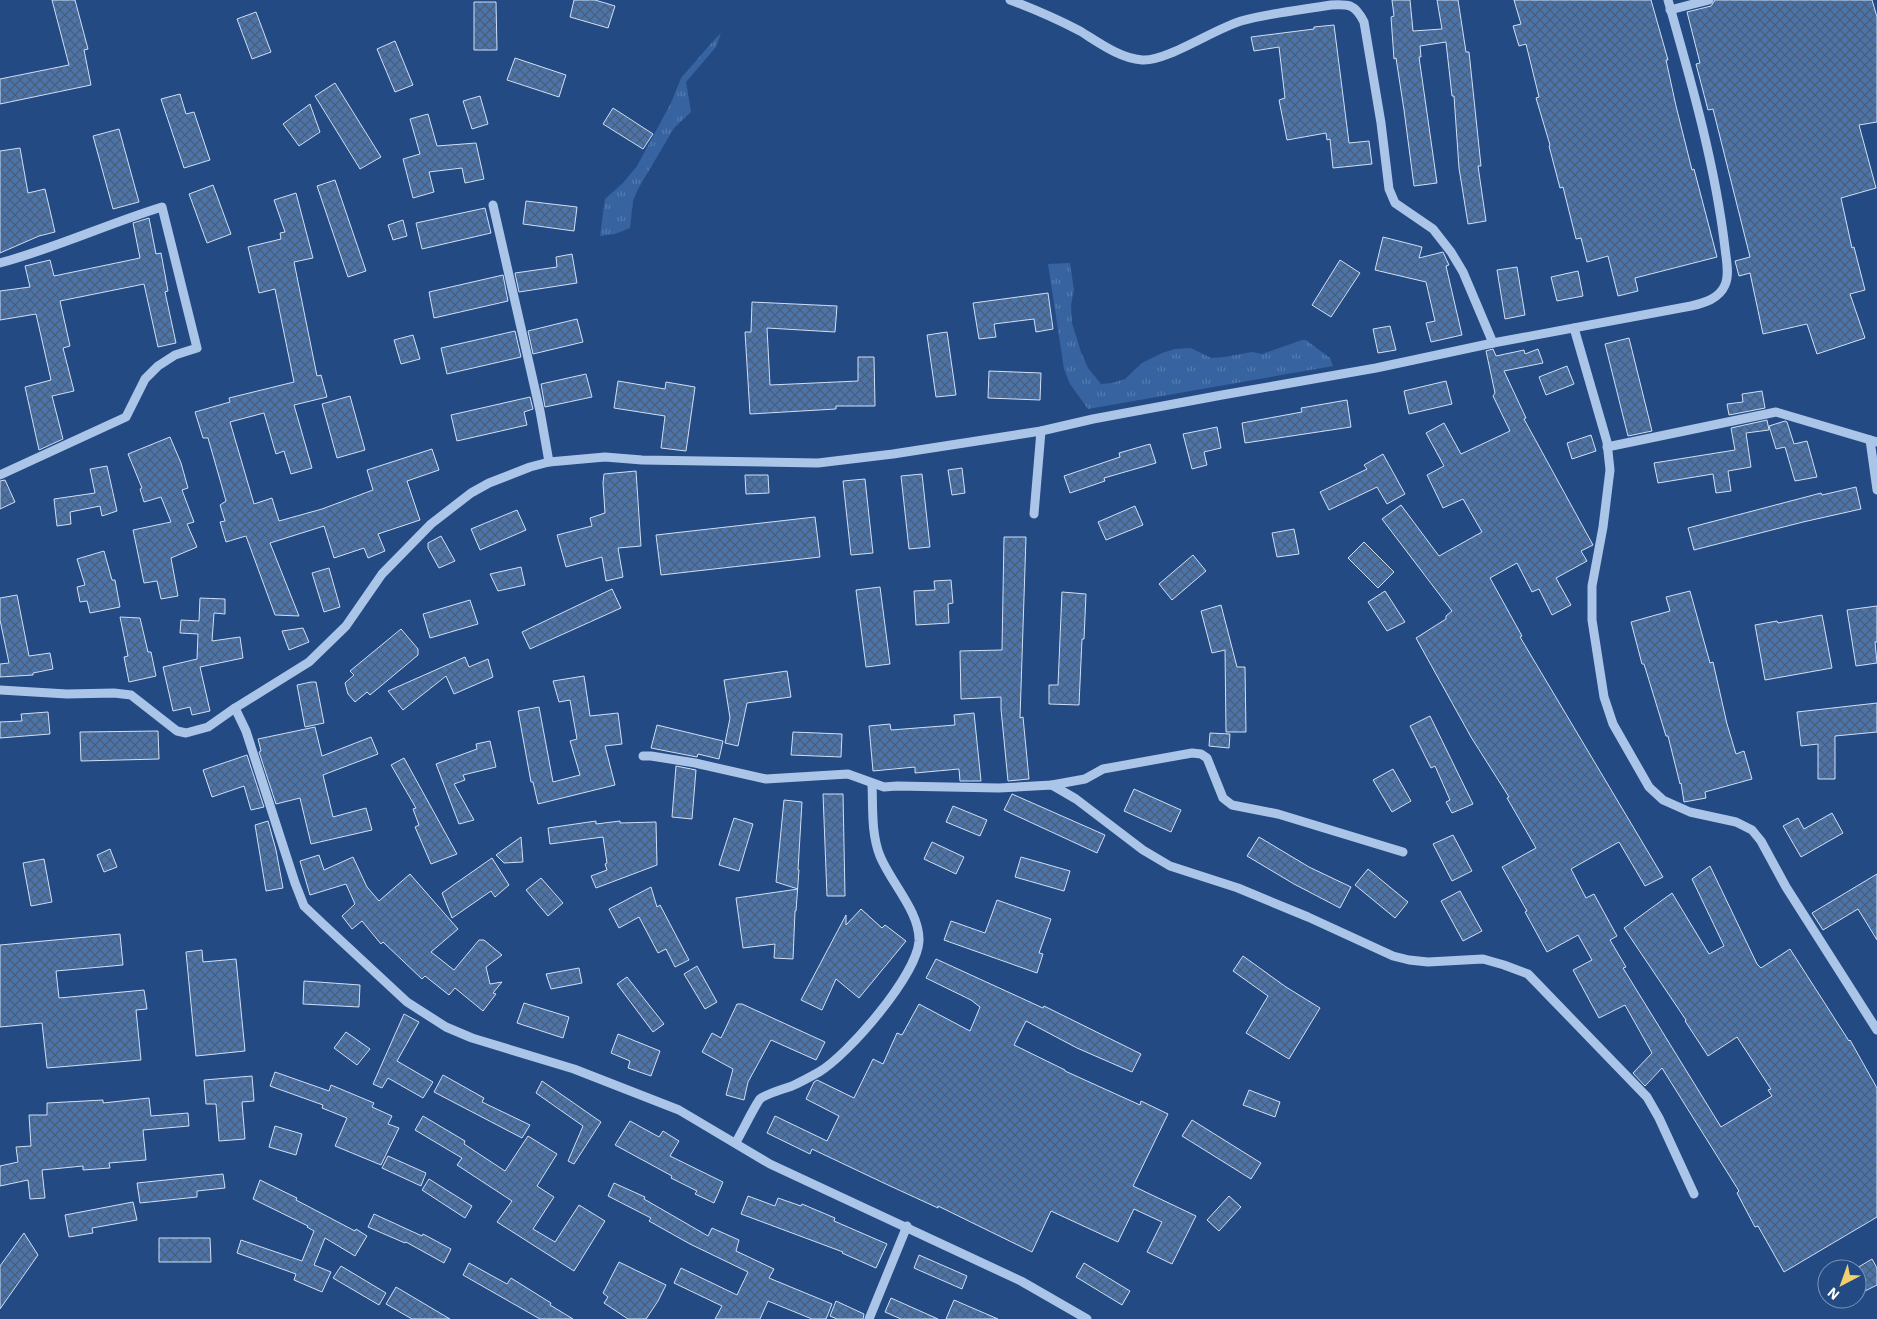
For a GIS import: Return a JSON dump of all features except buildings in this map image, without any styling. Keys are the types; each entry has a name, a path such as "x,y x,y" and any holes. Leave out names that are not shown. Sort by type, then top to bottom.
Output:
{"street":[{"path":"1010,0 1037,10 1116,52 1142,60 1153,59 1176,50 1241,21 1331,5 1346,4 1354,7 1364,22 1381,123 1389,189 1395,203 1433,229 1451,252 1463,272 1493,342"},
{"path":"0,690 67,694 114,692 131,696 177,731 186,733 208,726 308,662 323,650 354,616 382,574 419,535 449,510 490,483 530,467 549,462 605,457 642,460 818,462 893,454 1041,431 1093,419 1376,368 1493,342 1702,304 1711,300 1726,285 1728,271 1721,211 1698,113 1668,0"},
{"path":"1670,10 1709,0"},
{"path":"493,204 540,412 549,462"},
{"path":"0,263 68,242 122,220 162,207 197,348 175,355 158,366 145,379 126,417 0,475"},
{"path":"1574,328 1608,447 1610,470 1592,586 1592,620 1604,697 1613,724 1649,788 1663,800 1690,812 1736,822 1752,830 1761,841 1786,887 1877,1030"},
{"path":"1608,447 1776,412 1874,441 1877,490"},
{"path":"1034,514 1041,431"},
{"path":"235,708 246,731 304,906 388,986 420,1012 446,1027 472,1038 574,1069 670,1106 736,1142 770,1164 907,1226 1020,1281 1087,1319"},
{"path":"643,756 695,763 766,779 848,774 884,787 999,788 1052,785 1086,778 1103,769 1201,754 1206,758 1222,798 1232,804 1278,814 1403,852"},
{"path":"736,1142 760,1099 794,1086 821,1071 849,1047 876,1016 914,960 919,942 918,923 887,871 879,853 874,823 872,784"},
{"path":"1052,785 1076,799 1155,859 1170,866 1238,888 1308,917 1393,956 1428,962 1483,959 1528,974 1647,1097 1659,1118 1694,1194"},
{"path":"869,1319 907,1226"}],"green space":[{"path":"721,33 716,47 686,82 691,112 674,128 638,189 633,201 630,228 615,234 600,236 605,199 623,183 637,166 671,103 681,78"},
{"path":"1070,263 1074,290 1071,305 1072,323 1088,368 1101,384 1125,379 1142,363 1175,349 1191,348 1211,358 1252,352 1262,354 1306,340 1330,358 1333,366 1088,409 1070,384 1064,369 1048,264"}]}
